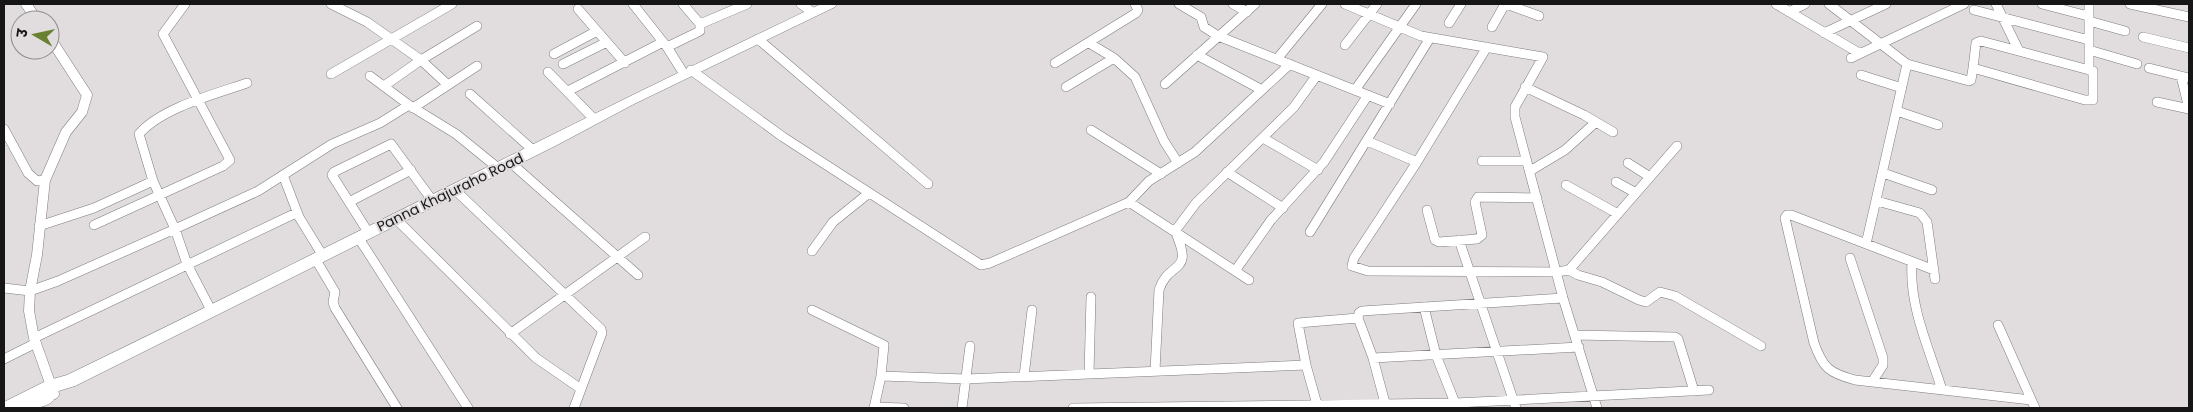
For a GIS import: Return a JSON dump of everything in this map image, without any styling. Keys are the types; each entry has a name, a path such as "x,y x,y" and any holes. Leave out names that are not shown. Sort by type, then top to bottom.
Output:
{"main road":[{"name":"Panna Khajuraho Road","path":"7,408 52,390 212,312 395,218 758,39 807,8 830,4"},
{"name":"Panna Khajuraho Road","path":"28,408 52,390"}],"street":[{"path":"94,225 223,166 230,160 230,156 162,34 185,4"},
{"path":"331,4 368,22 420,60 448,85"},
{"path":"331,74 449,4"},
{"path":"633,4 688,72 775,132 984,266 1130,202 1149,181 1195,152 1290,64"},
{"path":"568,91 665,45 697,33 700,30 700,24 683,4"},
{"path":"700,24 747,4"},
{"path":"1055,63 1136,13 1138,10 1135,4"},
{"path":"1179,4 1201,17 1204,27 1218,36 1390,104"},
{"path":"1233,4 1246,12"},
{"path":"1165,84 1255,4"},
{"path":"1277,59 1322,4"},
{"path":"1345,4 1430,38 1543,57 1514,107 1514,117 1563,298 1597,408"},
{"path":"1345,45 1377,4"},
{"path":"1355,90 1416,4"},
{"path":"1449,23 1461,4"},
{"path":"1492,27 1505,4 1539,16"},
{"path":"1776,4 1860,53"},
{"path":"1789,12 1805,4"},
{"path":"1829,4 1907,64 1969,81 1972,80 1972,68 1978,41 2092,71 2093,100 1972,68"},
{"path":"1824,33 1886,4"},
{"path":"1851,58 1964,4"},
{"path":"1996,4 2019,51"},
{"path":"2042,4 2125,31"},
{"path":"2089,4 2089,70"},
{"path":"2130,4 2149,6 2189,17"},
{"path":"578,9 625,63"},
{"path":"1974,10 2089,40"},
{"path":"384,86 420,60 476,26"},
{"path":"554,54 597,31"},
{"path":"2143,37 2189,48"},
{"path":"1310,232 1430,38"},
{"path":"758,39 928,184"},
{"path":"563,64 607,42"},
{"path":"1089,42 1114,58 1135,77 1164,141 1178,163"},
{"path":"1487,47 1417,162 1354,258 1352,266 1368,272 1557,272 1569,270 1677,146"},
{"path":"2089,50 2136,64"},
{"path":"52,390 35,340 30,311 30,290 37,255 45,180 66,132 82,112 87,95 60,53"},
{"path":"1197,55 1262,90"},
{"path":"1066,88 1114,58"},
{"path":"1866,244 1907,64"},
{"path":"4,288 30,290 58,281 258,191 332,144 411,107 477,66"},
{"path":"2149,68 2185,77 2189,109 2157,102"},
{"path":"548,72 594,119"},
{"path":"1861,74 1902,88"},
{"path":"1175,231 1188,211 1294,107 1317,75"},
{"path":"370,76 411,107 504,165 638,275"},
{"path":"212,312 187,264 175,229 153,181 140,139 140,130 162,116 247,83"},
{"path":"1525,87 1613,132"},
{"path":"470,94 534,150"},
{"path":"1235,271 1283,208 1318,170 1368,96"},
{"path":"1897,111 1938,125"},
{"path":"1530,171 1542,166 1574,144 1596,122"},
{"path":"4,130 28,173 36,181 45,180"},
{"path":"1091,130 1161,174"},
{"path":"1264,138 1318,170"},
{"path":"1367,141 1417,162"},
{"path":"432,200 392,144 334,172 332,175 349,202 363,235 468,408"},
{"path":"1482,161 1527,161"},
{"path":"1628,163 1650,177"},
{"path":"349,202 411,170"},
{"path":"1227,172 1283,208"},
{"path":"1883,173 1932,190"},
{"path":"283,175 296,213 335,292 333,302 335,308 397,408"},
{"path":"39,226 94,208 153,181"},
{"path":"1616,182 1636,193"},
{"path":"1566,184 1618,214"},
{"path":"454,189 601,329 602,333 574,408"},
{"path":"812,251 833,222 869,193"},
{"path":"1426,210 1435,240 1477,239 1482,235 1474,202 1478,197 1537,198"},
{"path":"1877,201 1920,214 1924,217 1927,222 1935,274 1912,262 1791,215 1785,218 1820,362 1826,371 1836,375 1872,382 1942,390 2033,404"},
{"path":"1130,202 1249,280"},
{"path":"4,359 35,340 187,264 296,213"},
{"path":"395,218 510,334 536,358 581,390"},
{"path":"1155,371 1159,288 1166,277 1176,270 1182,253 1182,245 1175,231"},
{"path":"510,334 566,296 645,237"},
{"path":"1459,240 1495,351 1515,405"},
{"path":"1850,258 1883,358 1883,365 1872,382"},
{"path":"1912,262 1910,276 1914,300 1942,390"},
{"path":"1569,270 1573,273 1599,280 1639,301 1646,302 1660,292 1675,296 1761,346"},
{"path":"1089,374 1092,297"},
{"path":"1385,403 1373,358 1358,318 1359,313 1362,311 1563,298"},
{"path":"1424,307 1436,355 1456,406"},
{"path":"812,310 884,345 881,376 874,408 904,408"},
{"path":"1024,376 1032,310"},
{"path":"1318,406 1306,365 1298,323 1358,318"},
{"path":"1998,325 2033,404"},
{"path":"1575,335 1675,337 1678,339 1694,391"},
{"path":"962,408 970,346"},
{"path":"1373,358 1579,347"},
{"path":"881,376 966,379 1306,365"},
{"path":"1073,408 1318,406 1385,403 1456,406 1515,405 1593,396 1709,390"}]}
